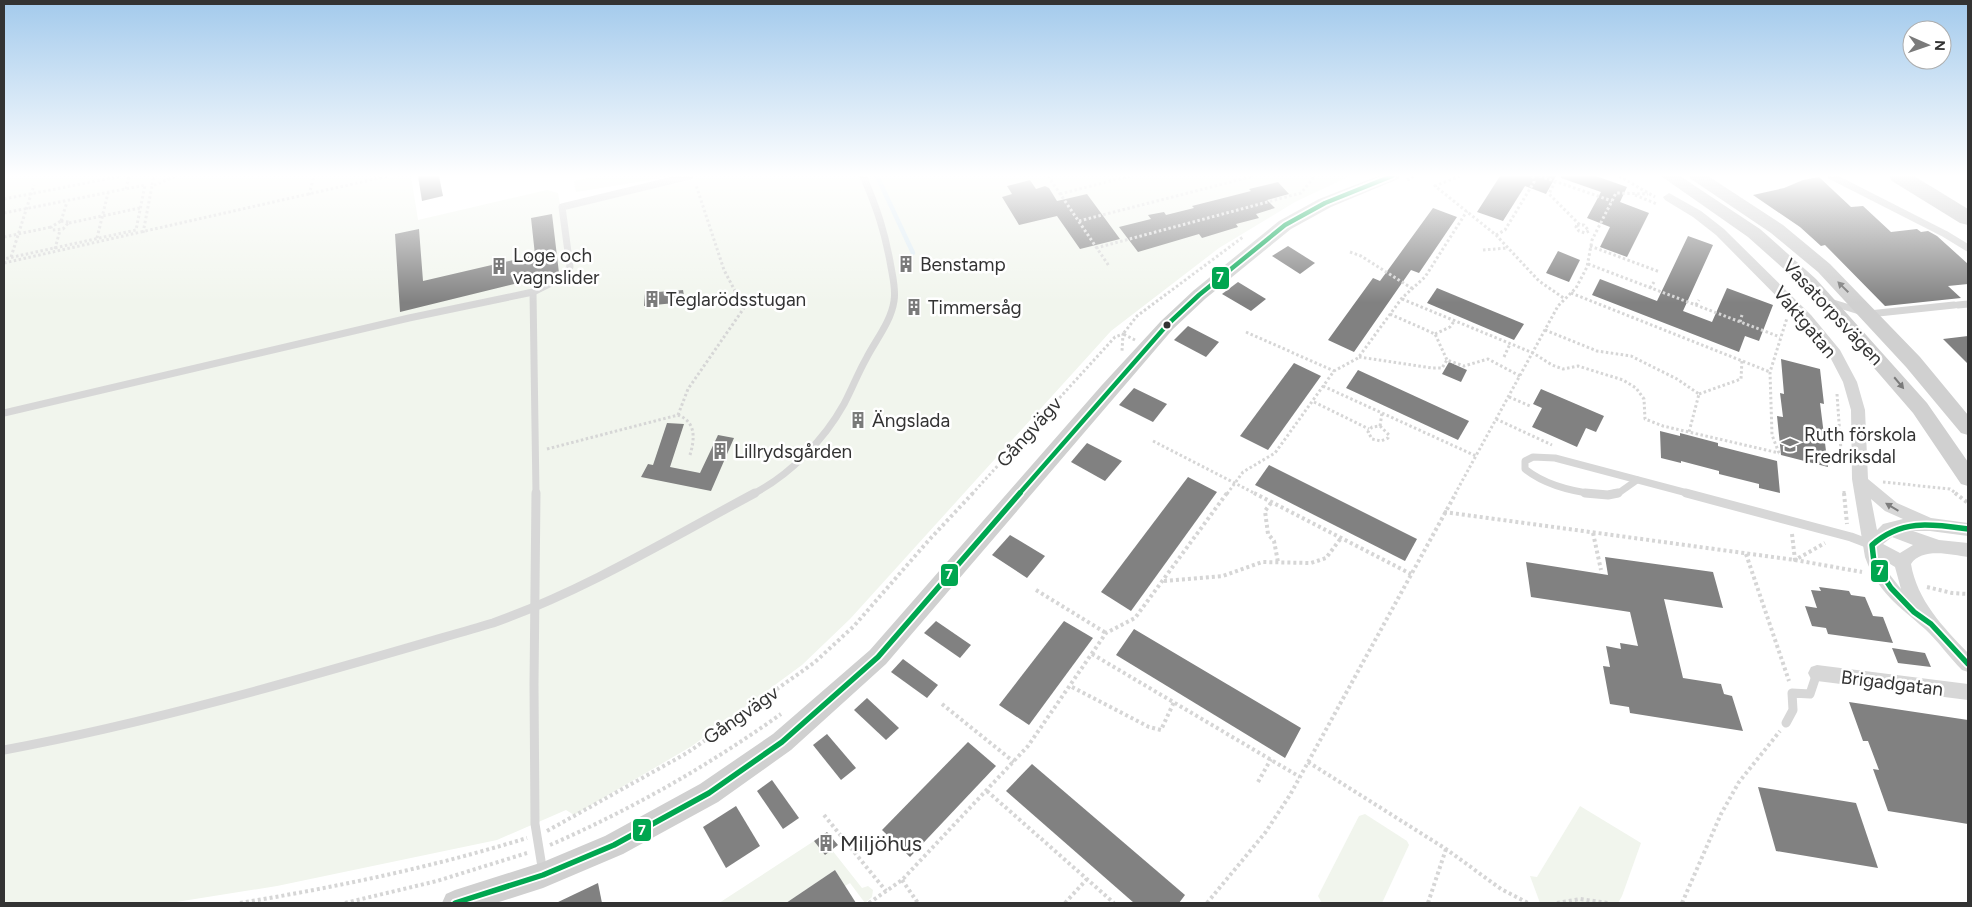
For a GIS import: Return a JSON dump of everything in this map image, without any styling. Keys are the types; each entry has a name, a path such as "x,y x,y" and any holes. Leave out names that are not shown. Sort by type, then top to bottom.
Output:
{"street":[{"path":"455,903 543,875 642,831 709,793 782,742 878,658 1119,378 1167,326 1199,295 1285,225 1297,218"},
{"name":"Vaktgatan","path":"1703,218 1720,232 1806,318 1835,354 1853,391 1858,410 1864,514 1872,545 1874,562 1886,582 1914,612 1931,624"},
{"name":"Vasatorpsvägen","path":"1732,218 1754,233 1790,264 1826,300 1920,408 1968,478"},
{"name":"Vasatorpsvägen","path":"1762,218 1793,241 1824,268 1930,381 1968,428"},
{"path":"1861,480 1891,507 1928,524"},
{"path":"1864,514 1890,529 1937,546 1968,550"},
{"path":"1903,563 1872,545 1882,534 1890,529 1928,524 1968,529"},
{"path":"1937,546 1910,553 1903,563 1906,580 1912,595 1931,624 1968,664"},
{"name":"Brigadgatan","path":"1817,674 1968,692"}],"lane":[{"path":"4,413 409,318 532,292 562,277 570,267 564,218"},
{"path":"4,750 187,710 493,623 535,608 580,586 761,490 774,482 800,460 829,427 890,318 894,301 894,283 881,218"},
{"path":"1914,218 1968,248"},
{"path":"532,292 537,452 535,608 536,835 543,875"},
{"path":"1826,300 1869,314 1968,304"},
{"path":"1637,480 1619,493 1600,496 1532,477 1525,469 1525,461 1533,456 1555,458 1851,537 1872,545"},
{"path":"1786,723 1793,710 1792,693 1810,694 1817,674"}],"path":[{"path":"11,258 23,218"},
{"path":"51,227 52,230 60,230 69,224 96,218"},
{"path":"97,238 102,218"},
{"path":"4,259 136,230 138,218"},
{"path":"143,233 146,218"},
{"path":"4,264 207,218"},
{"path":"678,415 688,389 744,308 724,270 708,218"},
{"path":"1077,218 1109,266"},
{"path":"1079,221 1089,218"},
{"path":"1096,248 1207,218"},
{"path":"869,903 902,880 1028,746 1106,634 1135,618 1242,472 1275,453 1334,371 1359,357 1402,298 1425,277 1462,218"},
{"path":"1476,218 1496,234 1539,281 1566,299"},
{"path":"1496,234 1505,230 1512,218"},
{"path":"1574,218 1587,227 1589,231"},
{"path":"1208,903 1265,833 1290,795 1558,306 1576,288 1588,264 1590,246 1604,218"},
{"path":"4,237 51,227 61,221 67,221 69,224"},
{"path":"1580,224 1576,227 1579,231 1596,233"},
{"path":"54,252 60,230"},
{"path":"1590,246 1660,272"},
{"path":"1482,250 1508,248"},
{"path":"1350,252 1361,256 1413,289"},
{"path":"1588,264 1780,337"},
{"path":"1650,288 1654,282"},
{"path":"1571,293 1770,372"},
{"path":"1402,298 1532,353 1552,365 1563,369 1578,366 1623,380 1636,388 1644,399 1645,418 1663,426 1779,453 1772,435 1770,372 1787,317 1806,318"},
{"path":"1696,305 1699,300"},
{"path":"1390,314 1435,334 1447,360 1464,366 1488,359 1520,376"},
{"path":"1740,322 1742,315"},
{"path":"1435,334 1450,328 1455,320"},
{"path":"1545,330 1597,351 1630,356 1677,378 1698,394"},
{"path":"1246,332 1334,371"},
{"name":"Gångvägv","path":"240,903 332,888 469,857 536,835 547,831 687,752 815,662 854,626 929,540 1115,337 1123,334 1123,350 1118,355"},
{"path":"1504,357 1510,344"},
{"path":"1359,357 1401,365 1435,368 1442,368 1447,360"},
{"path":"1698,394 1742,379 1742,360"},
{"path":"1323,386 1476,456"},
{"path":"1836,393 1842,474"},
{"path":"1689,432 1696,411 1698,394"},
{"path":"1509,396 1530,406"},
{"path":"1314,402 1369,429 1380,426"},
{"path":"1380,426 1382,413"},
{"path":"537,452 678,415 689,420 693,427 694,437 690,455"},
{"path":"1496,419 1556,447"},
{"path":"1369,429 1368,432 1372,439 1385,440 1389,435 1380,426"},
{"path":"1153,442 1411,574"},
{"path":"1861,480 1950,490 1968,503"},
{"path":"1843,484 1846,523 1851,537"},
{"path":"1271,503 1265,511 1268,534 1274,541 1278,562"},
{"path":"1444,512 1795,560 1868,573 1864,565"},
{"path":"1791,521 1795,560"},
{"path":"1592,533 1601,570"},
{"path":"1795,560 1840,534"},
{"path":"1164,581 1223,576 1262,562 1311,563 1326,558 1341,538"},
{"path":"1746,554 1792,693"},
{"path":"1906,580 1952,593 1968,594"},
{"path":"1036,590 1106,634"},
{"path":"1092,654 1300,777"},
{"path":"1072,687 1149,727 1161,730 1174,702"},
{"path":"942,704 1014,762"},
{"path":"345,903 376,897 454,876 538,849 593,826 681,781 742,742 788,709"},
{"path":"1682,903 1721,814 1739,782 1786,723"},
{"path":"1258,782 1271,759"},
{"path":"1308,762 1446,849 1501,889 1528,903"},
{"path":"987,791 1114,903"},
{"path":"824,815 886,891"},
{"path":"1428,903 1446,849"},
{"path":"1065,903 1087,879"},
{"path":"902,880 918,903"},
{"path":"1557,903 1580,899 1608,903"}],"shaded area":[{"path":"4,218 418,218 418,220 425,218 1268,218 1219,248 1111,331 850,619 802,665 692,746 574,815 566,810 497,840 277,886 170,903 4,903"},
{"path":"1580,806 1641,843 1622,896 1618,903 1540,903 1530,876 1537,877"},
{"path":"1365,814 1407,841 1409,845 1382,903 1322,903 1318,896 1359,816"},
{"path":"814,841 832,850 862,888 868,886 873,890 872,897 865,903 850,883 845,886 835,870 786,903 719,903"}],"building":[{"name":"Loge och vagnslider","path":"531,218 553,218 559,273 400,312 395,234 419,229 423,281 535,255"},
{"path":"1015,218 1047,218 1019,225"},
{"path":"1059,218 1105,218 1120,239 1080,249"},
{"path":"1258,218 1236,224 1238,227 1202,238 1199,234 1138,252 1119,227 1151,219"},
{"path":"1426,218 1456,218 1419,273 1411,270 1354,352 1328,340 1373,278 1380,281"},
{"path":"1588,218 1646,218 1627,257 1600,247 1610,227"},
{"path":"1787,218 1876,218 1891,232 1917,229 1921,232 1928,231 1937,236 1968,264 1968,284 1948,286 1961,298 1885,306 1825,245 1821,246"},
{"path":"1688,236 1713,245 1683,311 1712,322 1727,288 1773,305 1759,341 1745,336 1739,352 1592,295 1600,279 1657,301"},
{"path":"1288,246 1315,263 1300,274 1272,256"},
{"path":"1558,251 1580,260 1569,282 1546,273"},
{"path":"1238,282 1266,299 1251,311 1222,294"},
{"path":"1437,288 1524,324 1514,340 1427,303"},
{"path":"683,290 685,302 644,306 645,293"},
{"path":"1188,326 1219,342 1206,357 1174,340"},
{"path":"1968,336 1968,364 1943,339"},
{"path":"1781,359 1820,369 1824,404 1820,403 1828,467 1781,455 1777,416 1783,417 1780,393 1784,394"},
{"path":"1449,362 1467,370 1461,382 1442,374"},
{"path":"1294,363 1321,376 1268,450 1240,436"},
{"path":"1358,370 1469,421 1458,440 1346,388"},
{"path":"1134,388 1167,404 1153,422 1119,405"},
{"path":"1541,389 1604,416 1596,432 1586,428 1577,447 1532,427 1542,408 1533,404"},
{"name":"Lillrydsgården","path":"667,423 684,424 670,467 700,473 718,435 734,438 711,491 641,477 648,464 653,465"},
{"path":"1660,431 1680,436 1680,433 1718,443 1718,446 1777,461 1780,493 1759,488 1759,484 1719,474 1719,471 1661,458"},
{"path":"1087,443 1122,461 1105,481 1071,462"},
{"path":"1269,465 1417,539 1405,561 1255,485"},
{"path":"1188,477 1217,492 1131,611 1101,592"},
{"path":"1010,535 1045,556 1027,578 992,555"},
{"path":"1605,557 1713,572 1723,608 1664,599 1683,678 1721,684 1724,694 1732,696 1743,731 1630,713 1629,707 1610,704 1603,666 1610,667 1606,646 1621,649 1620,643 1638,646 1630,612 1531,597 1526,562 1608,575"},
{"path":"1819,587 1849,591 1851,595 1865,597 1873,616 1883,617 1893,643 1828,634 1826,628 1812,626 1805,606 1817,608 1811,590 1821,591"},
{"path":"936,621 971,645 960,658 924,633"},
{"path":"1064,621 1093,638 1029,725 999,705"},
{"path":"1134,629 1301,728 1285,758 1116,655"},
{"path":"1892,648 1925,653 1931,667 1898,663"},
{"path":"903,659 938,685 927,698 891,672"},
{"path":"867,698 899,728 886,740 854,710"},
{"path":"1849,702 1968,720 1968,824 1888,811 1873,769 1879,770 1868,741 1863,741"},
{"path":"827,734 856,768 841,780 813,745"},
{"path":"968,742 996,766 910,857 882,830"},
{"path":"1032,764 1185,895 1179,903 1134,903 1006,791"},
{"path":"772,780 799,818 783,829 757,791"},
{"path":"1758,787 1856,803 1878,868 1776,851"},
{"path":"736,806 760,846 726,868 703,827"},
{"name":"Miljöhus","path":"827,832 838,845 825,855 814,841"},
{"path":"835,870 856,903 786,903"},
{"path":"598,883 602,903 556,903"}],"waterway":[{"path":"897,218 913,253"}],"transit line":[{"name":"7","path":"455,903 543,875 614,845 709,793 782,742 878,657 1167,325 1199,295 1285,225 1297,218"},
{"name":"7","path":"1968,529 1930,524 1905,526 1882,536 1872,545 1874,562 1891,588 1914,612 1931,624 1968,664"}],"place":[{"name":"Benstamp","path":"906,264"},
{"name":"Loge och vagnslider","path":"499,266"},
{"name":"Teglarödsstugan","path":"652,299"},
{"name":"Timmersåg","path":"914,307"},
{"name":"Ängslada","path":"858,420"},
{"name":"Ruth förskola Fredriksdal","path":"1790,445"},
{"name":"Lillrydsgården","path":"720,451"},
{"name":"Miljöhus","path":"826,843"}]}
